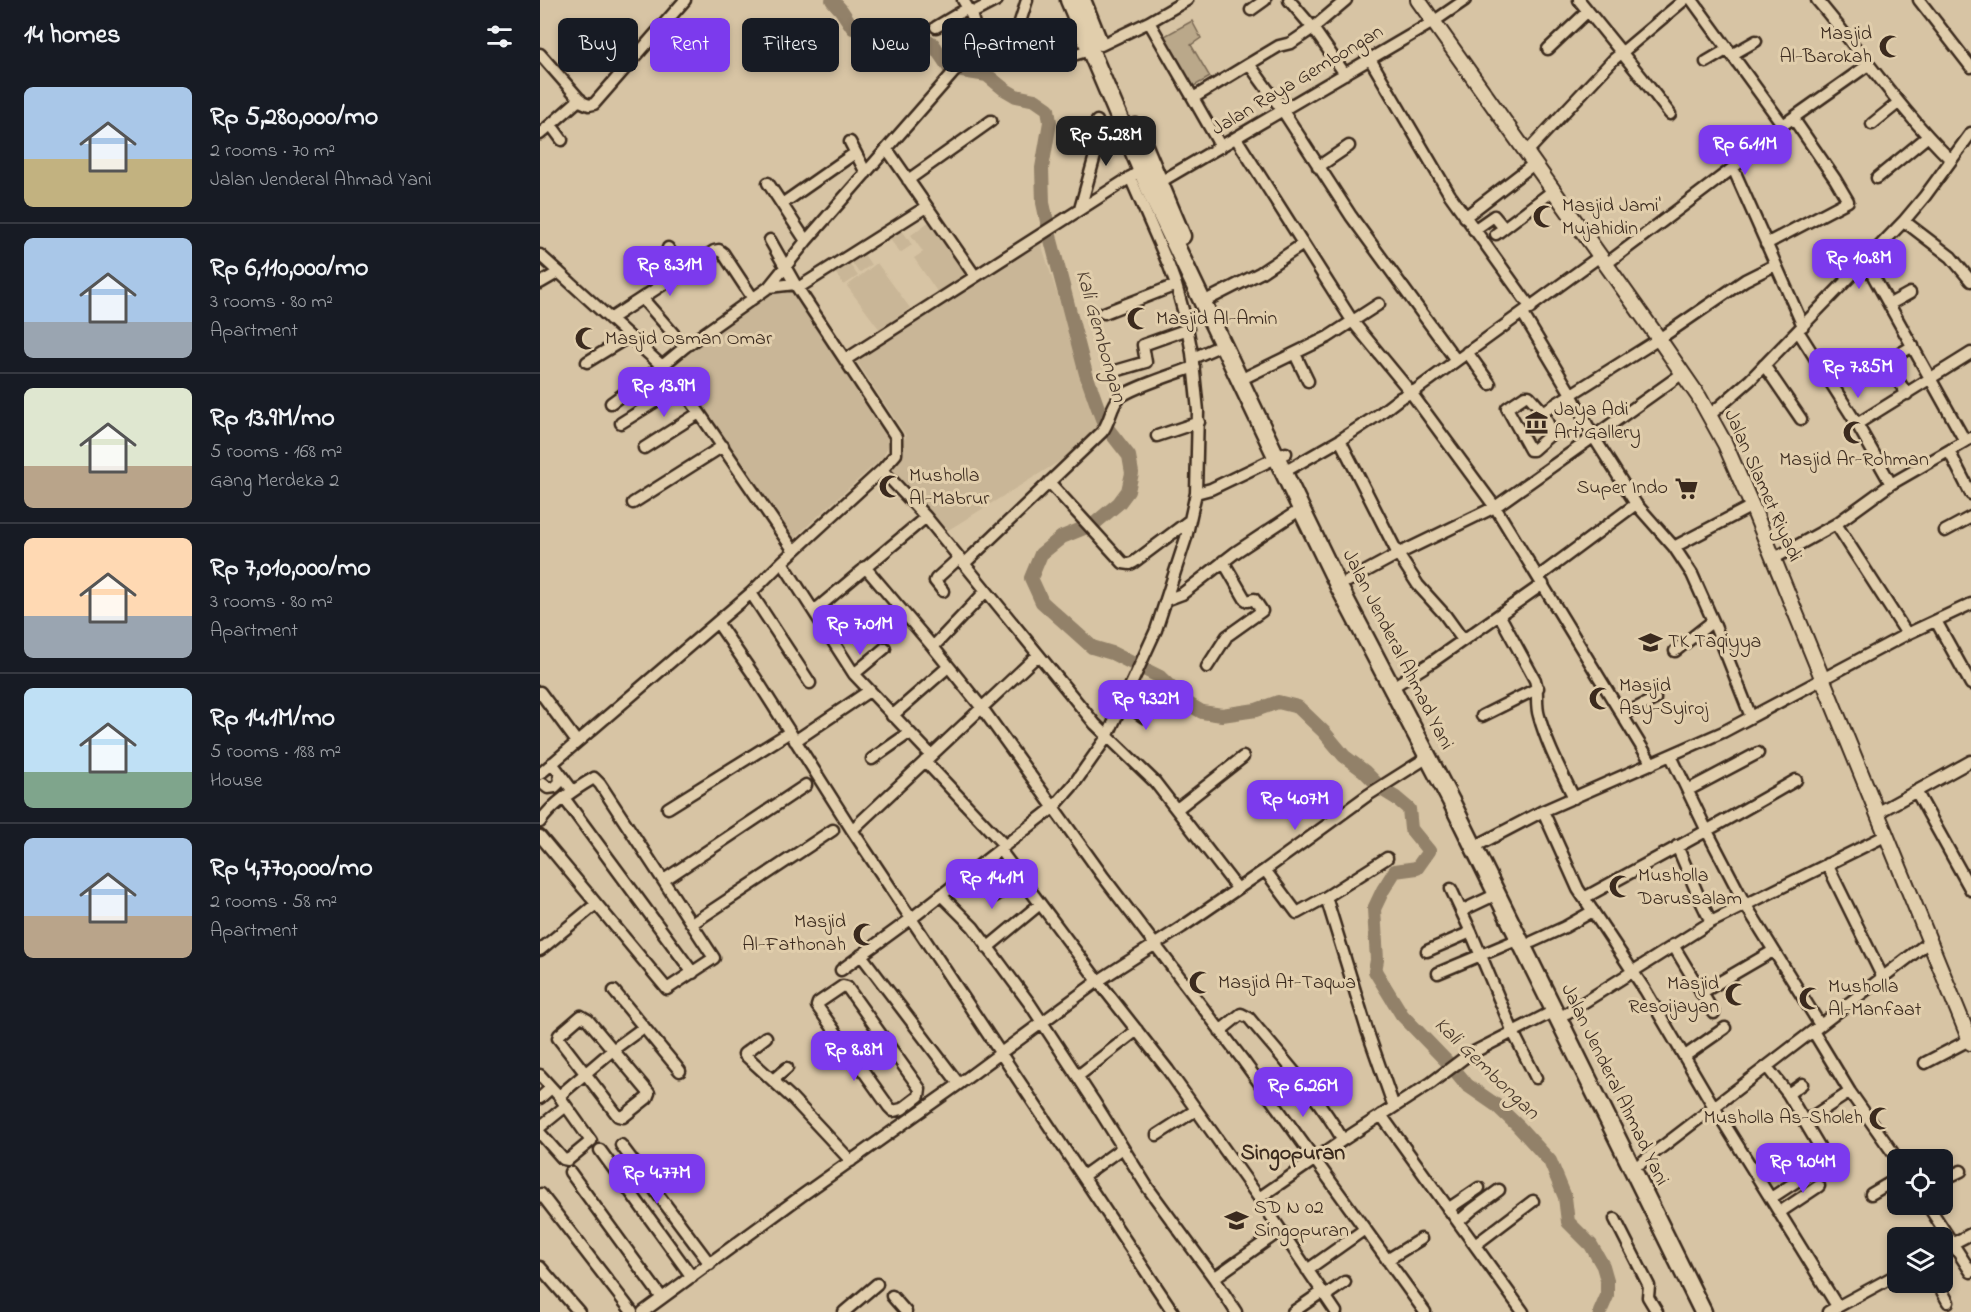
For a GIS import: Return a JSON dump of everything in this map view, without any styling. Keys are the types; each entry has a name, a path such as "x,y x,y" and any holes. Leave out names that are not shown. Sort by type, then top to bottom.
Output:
{"highway":[{"name":"Jalan Jenderal Ahmad Yani","path":"1069,0 1095,47"},
{"name":"Jalan Jenderal Ahmad Yani","path":"1082,0 1095,47 1141,171 1154,185 1211,298 1285,462 1301,509 1339,587 1396,685 1479,844 1613,1119 1703,1312"},
{"name":"Jalan Jenderal Ahmad Yani","path":"1154,185 1222,345 1348,581 1428,757 1479,844 1497,894 1525,940"},
{"name":"Jalan Jenderal Ahmad Yani","path":"1613,1119 1641,1163 1714,1312"}],"main road":[{"name":"Jalan Slamet Riyadi","path":"1418,0 1659,339 1710,415 1752,506 1971,1040"}],"street":[{"path":"540,54 580,99 589,105 597,102 685,0"},
{"path":"936,27 968,7 997,0"},
{"path":"1021,18 1027,0"},
{"path":"1077,53 1149,22 1187,0"},
{"path":"1251,10 1265,0"},
{"path":"1289,0 1313,28 1345,74"},
{"path":"1193,98 1279,46 1291,43 1313,28 1345,0"},
{"name":"Jalan Raya Gembongan","path":"1154,185 1370,60 1465,0"},
{"path":"1465,217 1531,158 1583,90 1622,52 1684,0"},
{"path":"1692,0 1730,52 1835,179 1848,201 1766,244"},
{"path":"1817,0 1898,103 1927,137 1951,160"},
{"path":"1918,0 1971,68"},
{"path":"1548,50 1584,4 1670,114"},
{"path":"611,403 752,297 769,287 784,266 968,55 974,39 974,20 968,7"},
{"path":"1149,22 1221,147"},
{"path":"1706,62 1756,41"},
{"path":"1370,60 1450,195 1527,311 1593,436 1636,504 1674,547 1698,586 1751,717"},
{"path":"1249,64 1283,111 1351,216 1456,360"},
{"path":"1196,493 1340,440 1603,260 1732,168 1788,122 1868,65"},
{"path":"540,134 580,99"},
{"path":"1872,124 1898,103"},
{"path":"908,180 992,121"},
{"path":"1080,209 1096,152 1097,121"},
{"path":"551,125 562,140"},
{"path":"1710,415 1764,365 1866,263 1904,221 1971,133"},
{"path":"1877,178 1927,137"},
{"path":"1236,138 1353,322 1411,393 1495,507 1652,764"},
{"path":"1318,167 1349,146"},
{"path":"782,204 852,148 866,173"},
{"path":"886,149 975,276"},
{"path":"1732,168 1801,328 1891,484"},
{"path":"841,970 1053,808 1074,784 1107,737 1141,665 1166,600 1190,520 1196,493 1199,422 1194,363 1188,329 1141,171 845,360"},
{"path":"768,183 806,241"},
{"path":"1474,230 1494,216 1500,231 1554,190"},
{"path":"769,287 796,286 926,207"},
{"path":"1904,221 1951,256 1971,281"},
{"path":"541,779 552,764 751,593 882,470 896,454 896,437 796,286 770,240"},
{"path":"1211,298 1260,273 1303,244"},
{"path":"668,249 682,271"},
{"path":"610,319 682,271 719,250 752,297"},
{"path":"540,255 662,366 680,386 794,551"},
{"path":"1773,559 1836,524 1891,484 1968,440 1866,263"},
{"path":"1543,412 1659,339 1745,280 1775,265"},
{"path":"540,283 559,272"},
{"path":"1104,313 1176,285"},
{"path":"1890,304 1910,293"},
{"path":"642,298 685,347"},
{"path":"1248,376 1295,354 1353,322 1379,304"},
{"path":"1115,371 1146,362 1143,345 1188,329"},
{"path":"587,362 628,337"},
{"path":"943,591 936,579 961,561 1105,428 1115,404 1125,394 1194,363 1222,345"},
{"path":"1894,357 1912,346"},
{"path":"1467,352 1490,384"},
{"path":"1295,354 1308,381"},
{"path":"1857,424 1971,354"},
{"path":"1828,378 1853,362"},
{"path":"1764,365 1801,419"},
{"path":"1891,370 1907,394"},
{"path":"1348,581 1495,507 1683,374"},
{"path":"621,423 680,386"},
{"path":"1525,396 1529,396 1543,412 1551,431 1550,435 1530,450 1507,408 1525,396"},
{"path":"644,448 699,412"},
{"path":"1157,436 1199,422"},
{"path":"1340,440 1398,554 1418,585 1445,615 1463,640"},
{"path":"633,503 723,446"},
{"path":"1949,451 1971,494"},
{"path":"882,470 926,517 1079,706 1107,737 1149,776 1237,888"},
{"path":"1049,482 1126,564 1134,562 1190,520"},
{"path":"1396,685 1500,616 1540,580 1636,504"},
{"path":"1674,547 1752,506"},
{"path":"1166,600 1182,594 1223,561 1301,509"},
{"path":"814,611 926,517"},
{"path":"1945,531 1971,517"},
{"path":"1836,524 1907,634"},
{"path":"1207,667 1227,636 1262,611 1254,599 1248,601 1245,599 1223,561"},
{"path":"782,562 854,674 909,733 1002,848 1020,877 1196,1110 1336,1312"},
{"path":"865,567 982,708 1053,808 1315,1159 1425,1312"},
{"path":"933,647 986,591"},
{"path":"751,593 810,683"},
{"path":"1479,844 1543,811 1671,756 1751,717 1821,678 1971,604"},
{"path":"1500,616 1538,688 1539,717 1548,743 1574,798"},
{"path":"1675,651 1713,621"},
{"path":"1936,621 1971,684"},
{"path":"717,622 852,830 1173,1312"},
{"path":"854,674 885,648"},
{"path":"852,830 1038,655"},
{"path":"892,716 948,667"},
{"path":"1482,716 1538,688"},
{"path":"668,808 869,691"},
{"path":"540,692 577,742"},
{"path":"1124,703 1144,717 1160,698"},
{"path":"1622,715 1655,699"},
{"path":"872,759 909,733"},
{"path":"1688,790 1758,753"},
{"path":"1671,756 1745,904 1817,1028 1850,1092 1890,1149"},
{"path":"1177,809 1244,757"},
{"path":"644,1312 1098,981 1265,870 1383,784 1428,757"},
{"path":"1877,813 1971,760"},
{"path":"552,764 573,791"},
{"path":"541,779 548,788 555,787 560,782 559,773"},
{"path":"540,822 573,791 594,778 693,923 714,958 667,989 540,836"},
{"path":"541,779 561,801 693,973"},
{"path":"1584,898 1796,780"},
{"path":"664,880 806,785"},
{"path":"1917,791 1971,890"},
{"path":"1543,811 1568,870 1584,898 1634,971 1714,1107 1780,1212 1833,1309 1887,1280"},
{"path":"693,923 833,830"},
{"path":"1259,1198 1460,1061 1513,1032 1561,1012 1745,904 1887,835"},
{"path":"1677,846 1712,922"},
{"path":"1265,870 1297,913 1387,858"},
{"path":"1827,864 1882,976"},
{"path":"975,869 995,896 1020,877"},
{"path":"1450,889 1482,954 1513,1032 1536,1078"},
{"path":"1461,911 1497,894"},
{"path":"942,895 968,922 1042,1023 1157,1202 1214,1278 1236,1312"},
{"path":"1326,897 1367,1030 1394,1107"},
{"path":"540,950 596,904"},
{"path":"987,948 1040,904"},
{"path":"1438,973 1482,954 1565,927 1593,911"},
{"path":"1427,951 1471,933"},
{"path":"1641,1163 1930,940"},
{"path":"1673,945 1714,1013"},
{"path":"1701,993 1773,951"},
{"path":"861,956 959,1084"},
{"path":"843,986 847,987 920,1089 919,1096 907,1105 893,1111 889,1107 817,1006 818,1003 843,986"},
{"path":"614,991 680,1071"},
{"path":"1220,1031 1241,1014 1245,1014 1313,1093 1343,1140"},
{"path":"579,1017 584,1017 614,1049 649,1093 647,1098 619,1118 558,1038 579,1017"},
{"path":"540,1098 585,1074 644,1027"},
{"path":"1684,1056 1725,1028"},
{"path":"1078,1076 1137,1030"},
{"path":"766,1037 744,1054 773,1080 844,1166"},
{"path":"1925,1063 1971,1040"},
{"path":"1767,1067 1788,1094 1819,1146"},
{"path":"773,1080 787,1068"},
{"path":"540,1075 591,1141 568,1160 563,1159 540,1133"},
{"path":"1788,1094 1802,1084"},
{"path":"1804,1122 1850,1092"},
{"path":"907,1105 914,1116"},
{"path":"540,1128 566,1106"},
{"path":"1157,1135 1196,1110"},
{"path":"1381,1115 1523,1312"},
{"path":"621,1145 710,1263"},
{"path":"1083,1176 1122,1148"},
{"path":"600,1150 692,1276"},
{"path":"1771,1198 1820,1166"},
{"path":"1953,1175 1961,1171"},
{"path":"570,1172 662,1298"},
{"path":"1871,1194 1887,1185"},
{"path":"1780,1212 1819,1186"},
{"path":"1448,1209 1479,1188"},
{"path":"1458,1222 1499,1190"},
{"path":"541,1194 633,1312"},
{"path":"1475,1245 1533,1201"},
{"path":"1615,1219 1649,1286 1648,1297 1657,1312"},
{"path":"1307,1270 1365,1229"},
{"path":"1214,1278 1280,1231"},
{"path":"1953,1243 1971,1234"},
{"path":"1387,1260 1421,1239"},
{"path":"1953,1252 1971,1272"},
{"path":"540,1267 579,1312"},
{"path":"1293,1312 1346,1282"},
{"path":"844,1312 877,1284"},
{"path":"1943,1293 1948,1302"},
{"path":"892,1296 906,1312"}],"shaded area":[{"path":"1192,21 1201,38 1191,45 1210,77 1189,89 1161,38"},
{"path":"911,219 913,222 902,230 912,245 900,253 887,235"},
{"path":"930,221 968,276 940,296 914,258 923,252 911,235"},
{"path":"1040,240 1102,435 945,532 888,469 906,436 853,356"},
{"path":"862,251 871,265 859,273 850,260"},
{"path":"848,262 858,276 844,285 834,271"},
{"path":"877,263 910,308 880,330 847,286"},
{"path":"773,285 794,287 840,355 836,360 890,442 883,457 792,540 670,363"}],"waterway":[{"name":"Kali Gembongan","path":"832,0 853,28 874,32 917,34 933,44 950,69 987,75 1016,96 1035,100 1048,109 1050,122 1042,168 1043,203 1051,240 1086,374 1104,424 1129,456 1132,473 1128,491 1119,503 1094,524 1062,537 1041,554 1031,578 1042,602 1092,647 1112,653 1160,677 1187,703 1202,712 1222,715 1256,710 1278,702 1298,707 1324,732 1344,756 1409,809 1411,829 1429,851 1417,868 1395,871 1374,909 1377,960 1375,971 1402,1015 1467,1085 1496,1105 1550,1161 1565,1197 1568,1222 1591,1245 1603,1266 1607,1280 1607,1296 1600,1312"}],"place":[{"name":"Masjid Al-Barokah","path":"1890,46"},
{"name":"Masjid Jami' Mujahidin","path":"1544,217"},
{"name":"Masjid Al-Amin","path":"1138,319"},
{"name":"Masjid Osman Omar","path":"587,339"},
{"name":"Jaya Adi Art Gallery","path":"1536,422"},
{"name":"Masjid Ar-Rohman","path":"1854,433"},
{"name":"Musholla Al-Mabrur","path":"891,487"},
{"name":"Super Indo","path":"1686,488"},
{"name":"TK Taqiyya","path":"1650,642"},
{"name":"Masjid Asy-Syiroj","path":"1601,698"},
{"name":"Musholla Darussalam","path":"1620,887"},
{"name":"Masjid Al-Fathonah","path":"864,934"},
{"name":"Masjid At-Taqwa","path":"1200,983"},
{"name":"Masjid Resoijayan","path":"1737,995"},
{"name":"Musholla Al-Manfaat","path":"1810,998"},
{"name":"Musholla As-Sholeh","path":"1881,1118"},
{"name":"SD N 02 Singopuran","path":"1236,1220"}],"district":[{"name":"Singopuran","path":"1293,1154"}]}
